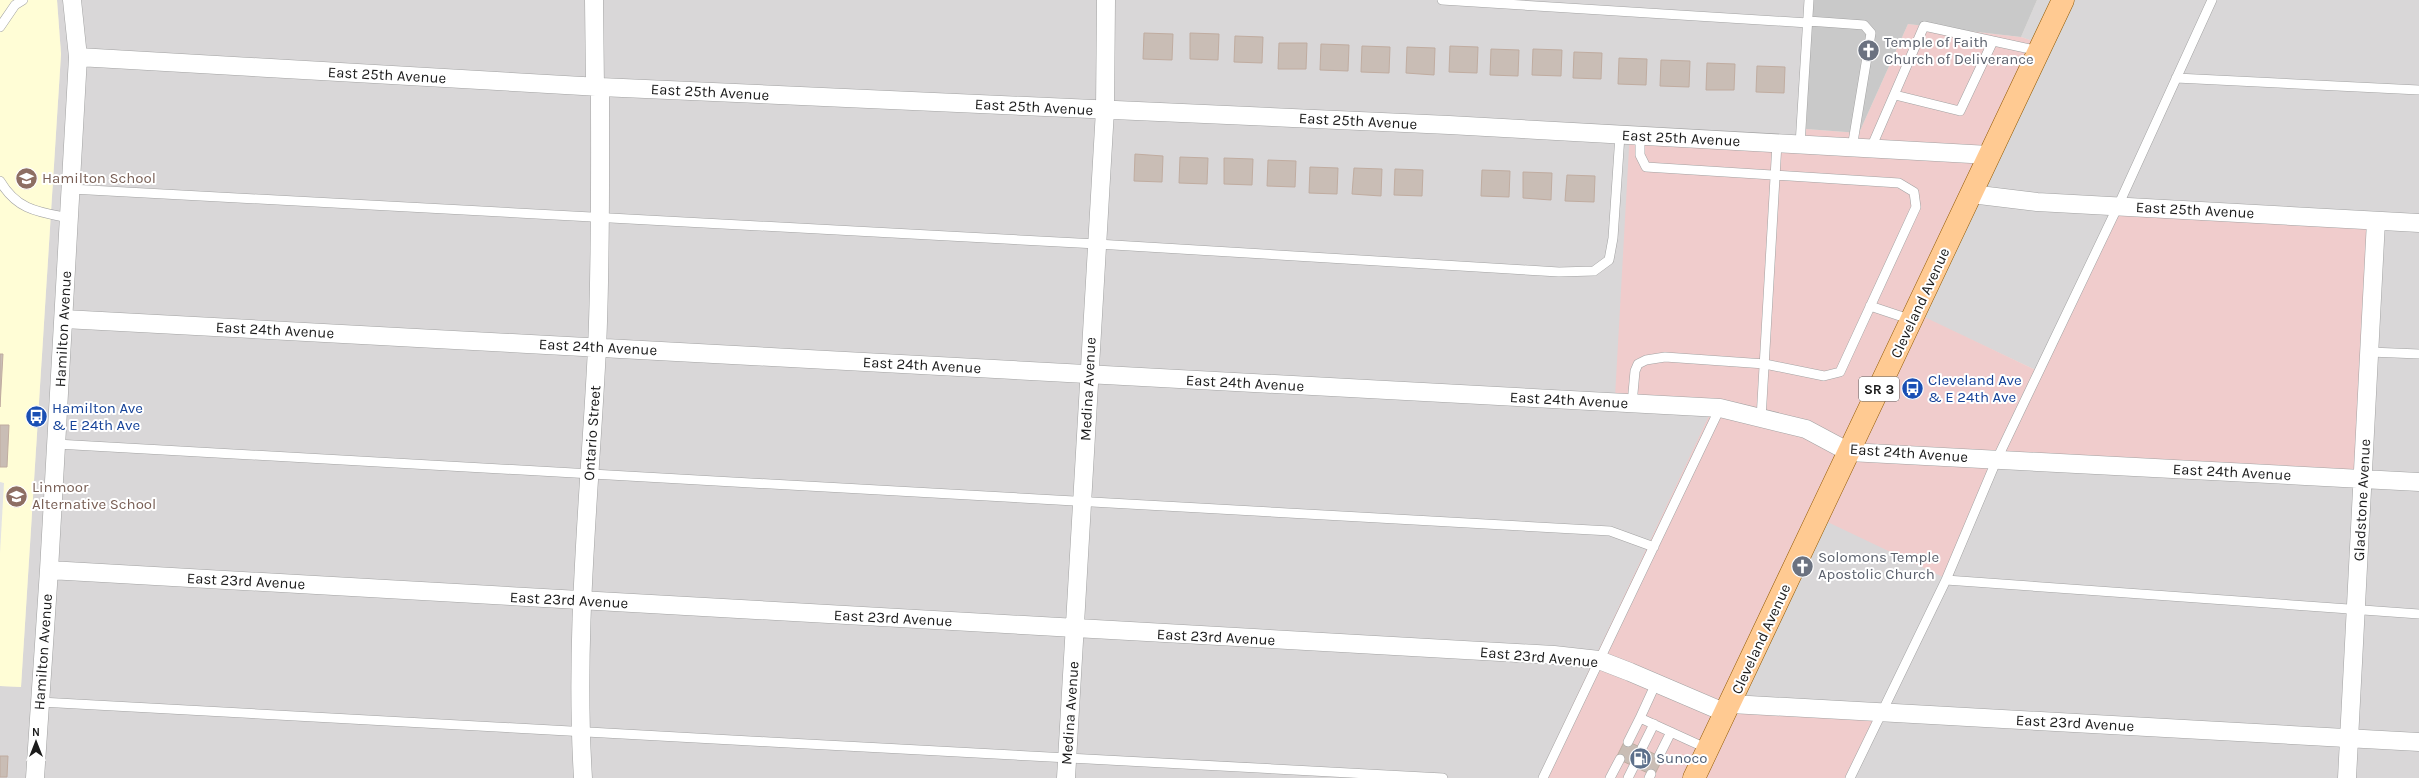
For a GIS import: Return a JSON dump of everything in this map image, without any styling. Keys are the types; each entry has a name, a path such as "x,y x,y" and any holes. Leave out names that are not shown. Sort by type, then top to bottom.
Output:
{"main road":[{"name":"Cleveland Avenue","path":"1694,778 2063,0"}],"street":[{"name":"Hamilton Avenue","path":"35,778 64,319 78,57 72,0"},
{"name":"Ontario Street","path":"584,778 580,730 581,601 597,347 599,217 598,87 594,0"},
{"name":"Medina Avenue","path":"1066,778 1076,629 1089,374 1105,110 1106,0"},
{"name":"East 25th Avenue","path":"78,57 598,87 1620,135 1989,155"},
{"name":"East 25th Avenue","path":"1971,194 2037,202 2419,223"},
{"name":"Gladstone Avenue","path":"2347,778 2376,221"},
{"name":"East 24th Avenue","path":"64,319 1720,408 1806,429 1849,452 2419,482"},
{"name":"East 23rd Avenue","path":"49,570 1554,655 1599,660 1656,683 1728,708 1880,713 2419,742"}],"lane":[{"path":"0,27 15,5 23,0"},
{"path":"1442,0 1864,25 1871,33 1852,148"},
{"path":"1800,145 1809,0"},
{"path":"1850,778 1880,713 1946,580 1996,459 2118,206 2212,0"},
{"path":"1871,148 1924,26 2039,51"},
{"path":"1895,95 1960,111 1993,41"},
{"path":"2176,78 2419,90"},
{"path":"71,189 1097,244 1559,272 1594,271 1609,260 1613,238 1620,135"},
{"path":"1632,404 1635,371 1638,364 1646,360 1665,357 1765,364 1824,376 1836,375 1844,364 1916,207 1914,192 1899,183 1646,167 1640,155 1640,136"},
{"path":"1761,419 1777,143"},
{"path":"0,180 7,193 27,209 69,218"},
{"path":"1870,306 1912,320"},
{"path":"2370,352 2419,354"},
{"path":"1543,778 1720,408"},
{"path":"56,444 1610,531 1654,547"},
{"path":"1946,580 2356,611 2419,614"},
{"path":"1628,742 1656,683"},
{"path":"40,702 580,730 1067,759 1444,778"},
{"path":"1640,718 1708,749"},
{"path":"1642,748 1654,724"},
{"path":"1659,756 1671,732"},
{"path":"1610,778 1620,759"},
{"path":"1628,778 1634,766"}],"shaded area":[{"path":"0,0 57,0 61,54 21,687 0,686"},
{"path":"57,0 1812,0 1805,140 1716,403 1538,778 0,778 0,686 21,687 61,54"},
{"path":"1812,0 2037,0 2021,37 1908,24 1859,133 1806,129"},
{"path":"2037,0 2419,0 2419,778 1849,778 1732,698 1815,516 2040,372 1914,313 2041,44 2021,37"},
{"path":"1908,24 2021,37 2042,44 1914,312 2040,372 2121,202 2376,221 2363,479 2001,459 1945,578 1815,516 1732,697 1882,708 1849,778 1538,778 1715,403 1615,397 1630,130 1805,139 1806,129 1859,133"},
{"path":"0,482 4,483 0,553"}],"building":[{"path":"1144,33 1173,34 1172,60 1143,59"},
{"path":"1190,33 1219,34 1218,60 1190,59"},
{"path":"1235,36 1263,37 1262,63 1234,62"},
{"path":"1279,43 1307,43 1306,69 1278,69"},
{"path":"1321,44 1349,45 1348,71 1320,70"},
{"path":"1362,46 1390,47 1389,73 1361,72"},
{"path":"1450,46 1478,47 1477,73 1449,72"},
{"path":"1407,47 1435,48 1434,75 1406,73"},
{"path":"1491,49 1519,50 1518,76 1490,75"},
{"path":"1533,49 1562,50 1561,76 1532,75"},
{"path":"1574,52 1602,53 1601,79 1573,78"},
{"path":"1619,58 1647,59 1646,85 1618,84"},
{"path":"1661,60 1690,61 1689,87 1660,86"},
{"path":"1707,63 1735,64 1734,90 1706,90"},
{"path":"1757,66 1785,67 1784,93 1756,92"},
{"path":"1135,154 1163,156 1162,182 1134,181"},
{"path":"1180,157 1208,158 1207,184 1179,183"},
{"path":"1224,158 1253,159 1252,185 1224,184"},
{"path":"1268,160 1296,161 1295,187 1267,186"},
{"path":"1310,167 1338,168 1337,194 1309,193"},
{"path":"1354,168 1382,169 1381,196 1352,194"},
{"path":"1395,169 1423,170 1422,196 1394,195"},
{"path":"1482,170 1510,171 1509,197 1481,196"},
{"path":"1523,172 1552,173 1551,200 1523,198"},
{"path":"1567,175 1595,176 1594,202 1565,201"},
{"path":"0,354 3,354 0,407"},
{"path":"0,425 9,425 7,467 0,467"},
{"name":"Sunoco","path":"1625,740 1663,758 1654,776 1616,758"},
{"path":"0,756 8,756 7,777 0,777"}],"place":[{"name":"Temple of Faith Church of Deliverance","path":"1869,51"},
{"name":"Hamilton School","path":"27,178"},
{"name":"Cleveland Ave & E 24th Ave","path":"1912,389"},
{"name":"Hamilton Ave & E 24th Ave","path":"37,417"},
{"name":"Linmoor Alternative School","path":"17,496"},
{"name":"Solomons Temple Apostolic Church","path":"1803,566"},
{"name":"Sunoco","path":"1640,758"}]}
